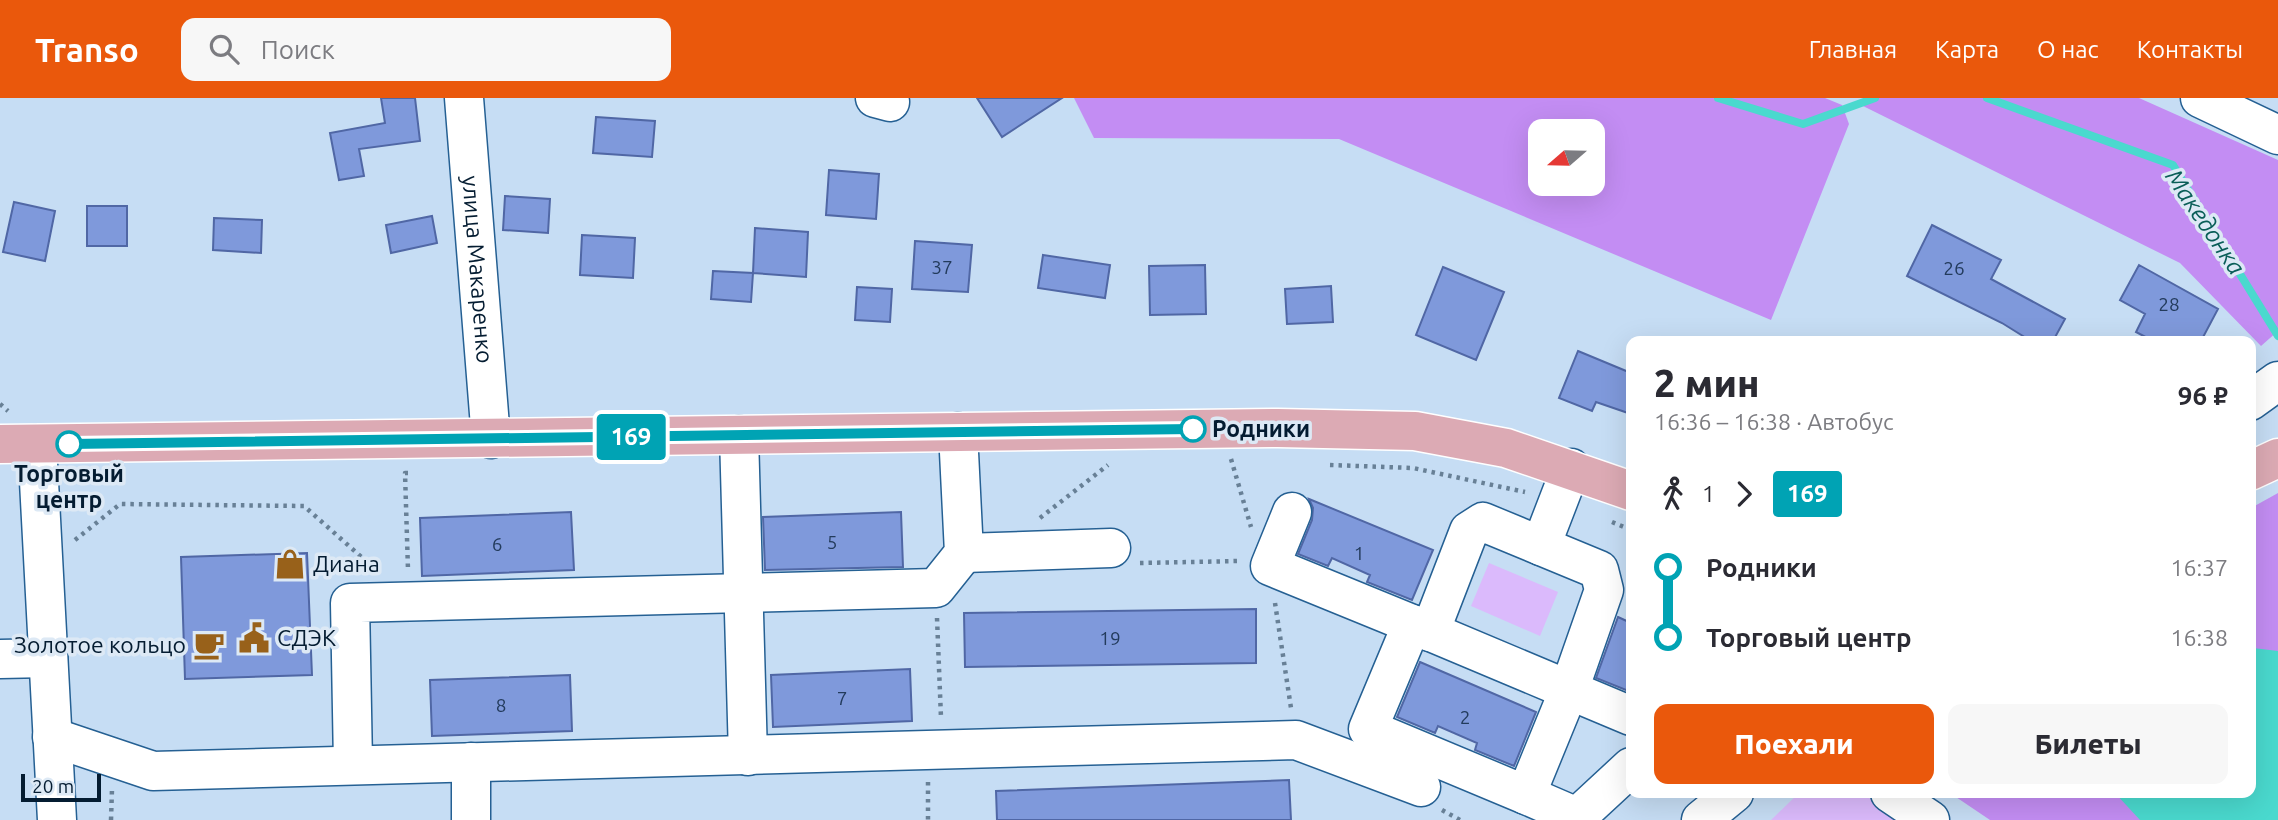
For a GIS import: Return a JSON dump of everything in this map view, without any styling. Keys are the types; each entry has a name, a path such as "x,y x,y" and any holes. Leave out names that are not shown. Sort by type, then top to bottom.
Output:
{"main road":[{"path":"0,444 1278,428 1415,431 1506,448 1571,468 1626,489"},
{"path":"2256,468 2278,458"}],"street":[{"name":"улица Макаренко","path":"464,98 491,439"},
{"path":"2200,98 2278,135"},
{"path":"353,764 350,603 936,588 964,553 958,432"},
{"path":"739,435 748,756"},
{"path":"37,444 57,820"},
{"path":"1541,546 1571,468"},
{"path":"1292,512 1270,566 1626,714"},
{"path":"1526,795 1569,690 1604,590 1599,570 1483,522 1469,531 1368,729 1577,817 1626,772"},
{"path":"964,553 1111,548"},
{"path":"0,659 48,658"},
{"path":"52,737 153,771 1296,740 1307,741 1421,788"},
{"path":"471,762 471,820"},
{"path":"1701,820 1728,798"},
{"path":"1897,798 1930,820"}],"path":[{"path":"1038,520 1108,465"},
{"path":"405,473 409,602"},
{"path":"66,548 120,504 304,506 338,533 409,602"},
{"path":"1111,548 1112,564 1248,561"}],"shaded area":[{"path":"1074,98 1825,98 1842,105 1849,124 1771,320 1339,139 1094,138"},
{"path":"1868,98 2139,98 2278,160 2278,331 2261,346 2256,341 2256,336 2251,336 2180,263 1863,106"},
{"path":"2278,493 2278,820 1990,820 1957,798 2256,798 2256,505"},
{"path":"1489,563 1558,592 1540,636 1471,606"},
{"path":"2256,648 2278,651 2278,820 2140,820 2120,798 2256,798"},
{"path":"1794,798 1869,798 1901,820 1771,820"}],"building":[{"path":"381,98 415,98 420,141 359,149 364,176 339,180 330,133 385,123"},
{"path":"977,98 1062,98 1002,137"},
{"path":"596,117 655,121 652,157 593,153"},
{"path":"829,170 879,174 876,219 826,215"},
{"path":"505,196 550,199 548,233 503,230"},
{"path":"14,202 55,211 45,261 3,252"},
{"path":"87,206 127,206 127,246 87,246"},
{"path":"432,216 437,243 391,253 386,225"},
{"path":"214,218 262,220 261,253 213,250"},
{"path":"1932,225 2001,260 1991,279 2065,319 2056,336 2023,336 1907,276"},
{"path":"755,228 808,232 806,277 753,273"},
{"path":"582,235 635,238 633,278 580,275"},
{"path":"915,241 972,245 968,292 912,289"},
{"path":"1043,255 1110,265 1105,298 1038,288"},
{"path":"1205,265 1206,314 1150,315 1149,266"},
{"path":"2139,265 2218,309 2204,336 2144,336 2136,332 2145,314 2120,300"},
{"path":"1443,267 1504,292 1476,360 1416,335"},
{"path":"713,271 753,273 751,302 711,299"},
{"path":"1331,286 1333,322 1287,324 1285,289"},
{"path":"857,287 892,289 890,322 855,320"},
{"path":"1578,351 1626,371 1626,412 1596,402 1592,411 1559,398"},
{"path":"1309,499 1433,550 1412,600 1367,582 1370,575 1332,558 1328,566 1298,554 1312,520 1313,508"},
{"path":"571,512 574,570 422,576 420,518"},
{"path":"901,512 903,567 765,570 763,517"},
{"path":"307,553 312,675 185,679 181,557"},
{"path":"1256,609 1256,663 965,667 964,613"},
{"path":"1618,617 1626,621 1626,690 1596,678"},
{"path":"1420,662 1536,712 1514,766 1475,750 1477,743 1438,726 1435,733 1397,717"},
{"path":"910,669 912,721 773,727 771,675"},
{"path":"570,675 572,731 432,736 430,680"},
{"path":"1289,780 1291,820 997,820 996,791"}],"waterway":[{"name":"Македонка","path":"1718,98 1803,124 1875,98"},
{"name":"Македонка","path":"1987,98 2173,165 2278,336"}],"bus line":[{"name":"169","path":"69,444 1193,429"}],"place":[{"name":"Родники","path":"1193,429"},
{"name":"Торговый центр","path":"69,444"},
{"name":"Диана","path":"290,564"},
{"name":"СДЭК","path":"254,638"},
{"name":"Золотое кольцо","path":"209,645"}]}
